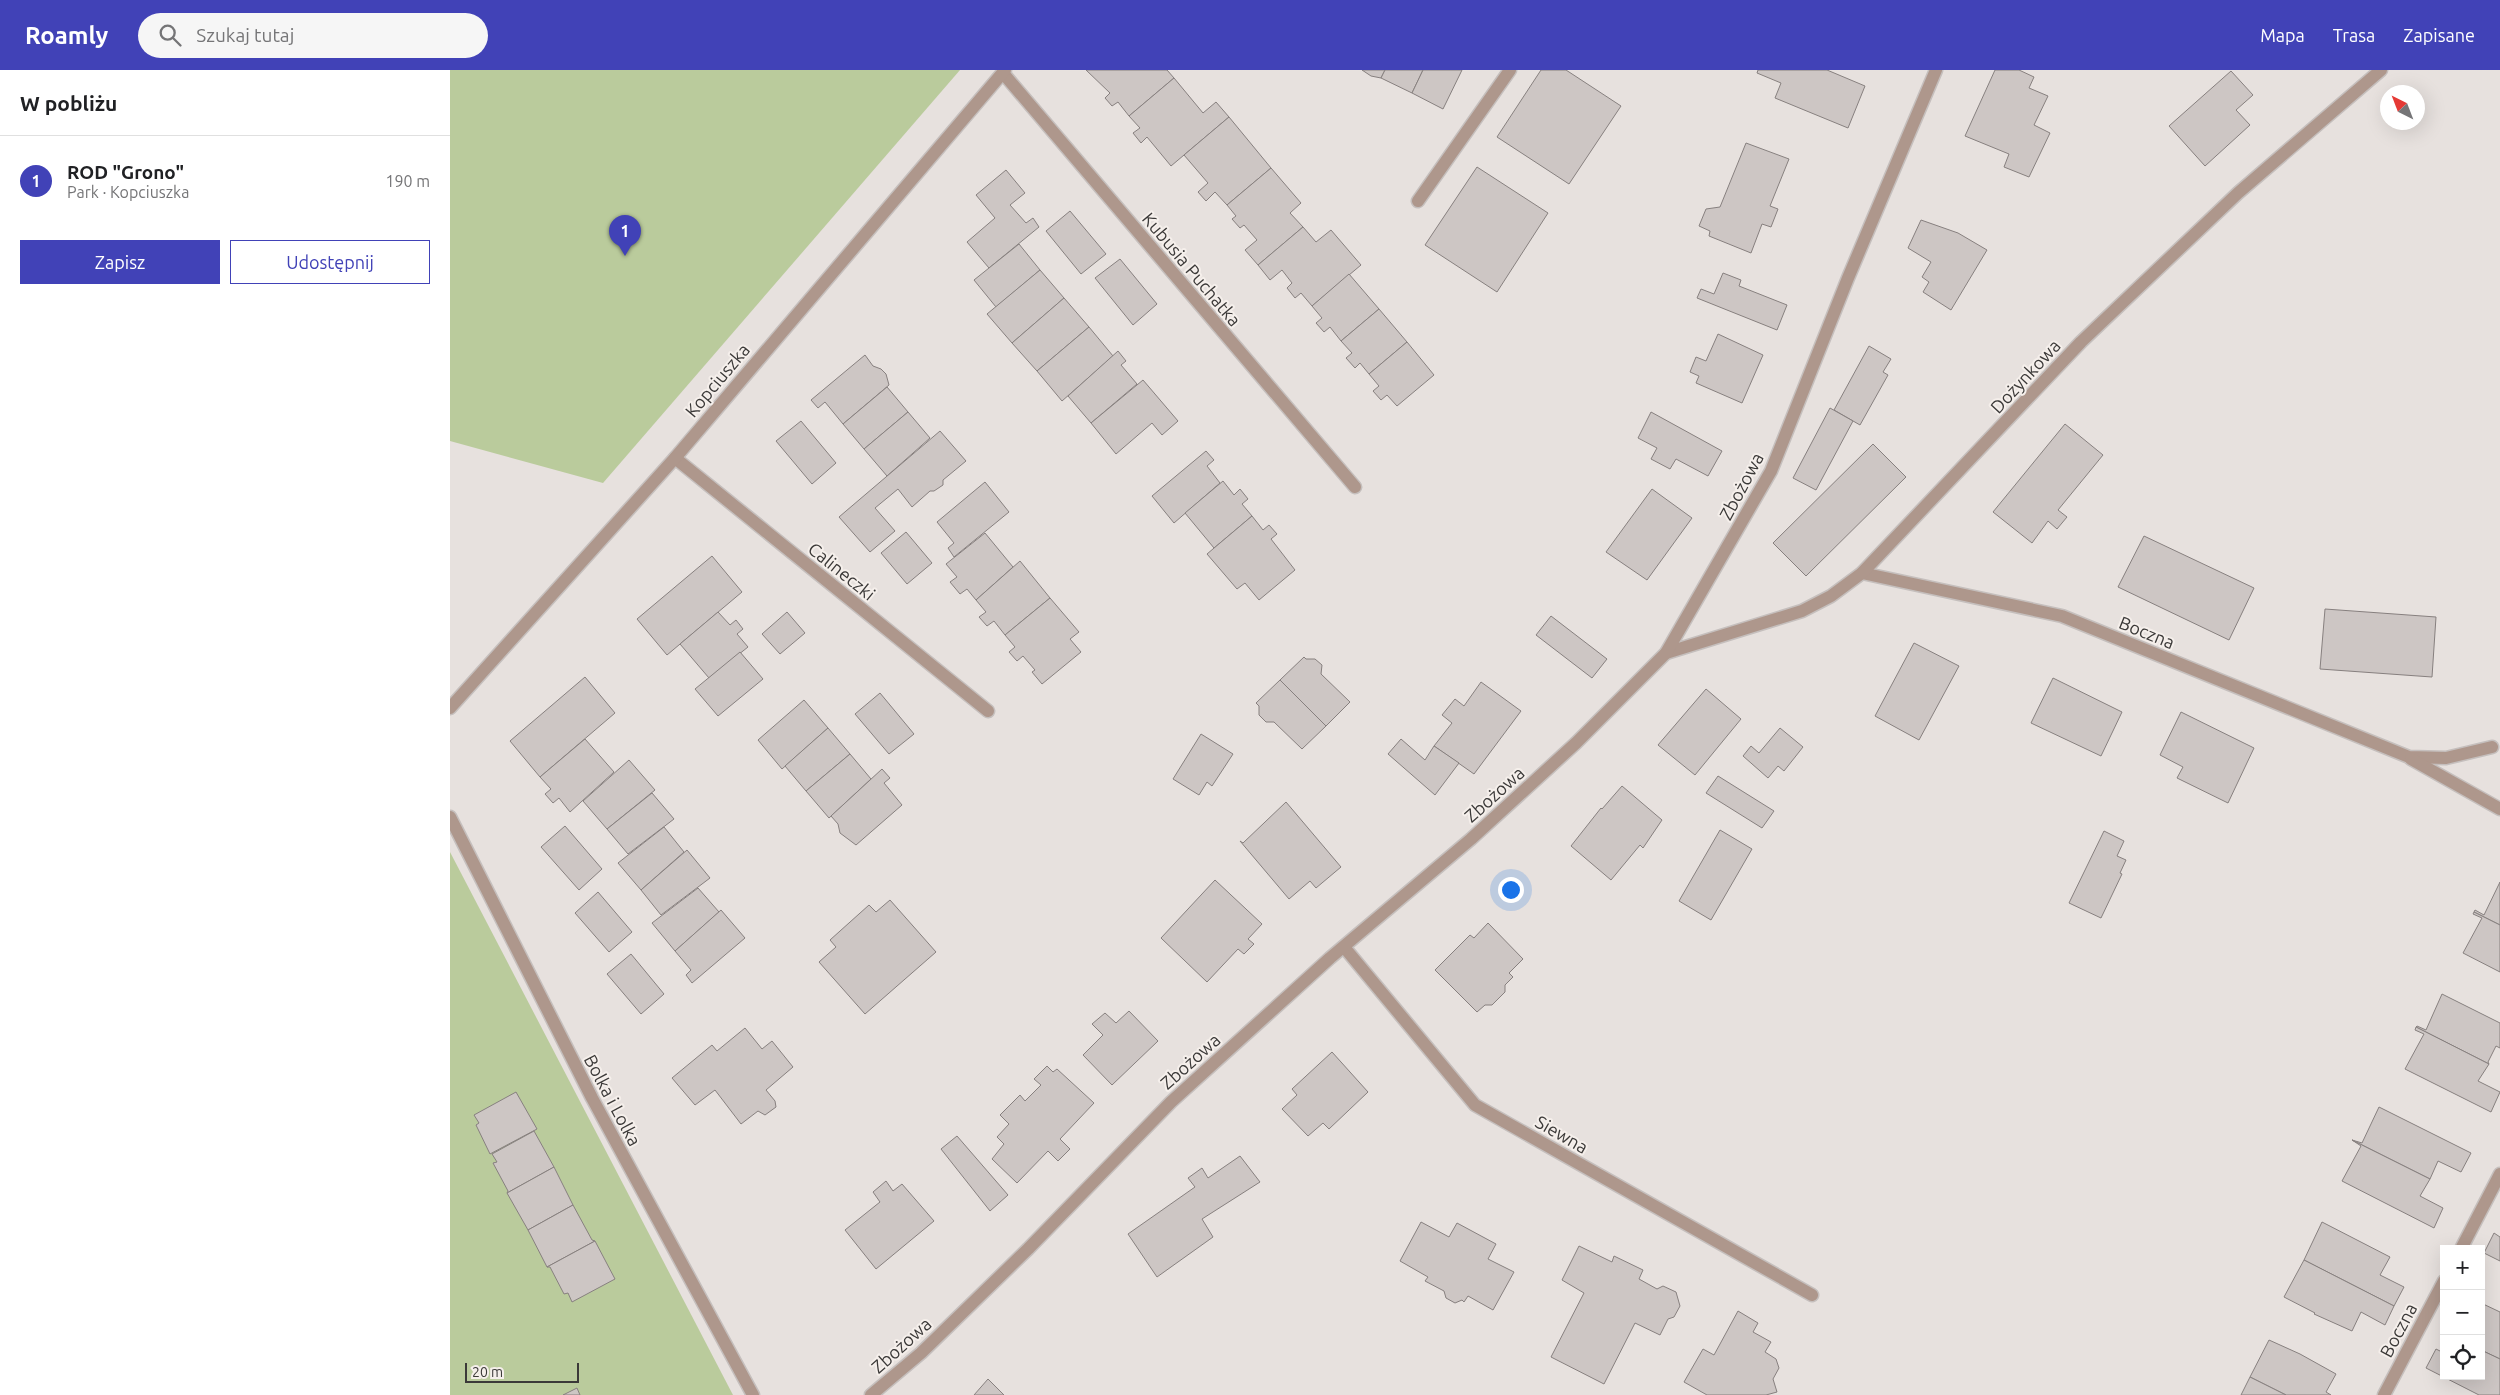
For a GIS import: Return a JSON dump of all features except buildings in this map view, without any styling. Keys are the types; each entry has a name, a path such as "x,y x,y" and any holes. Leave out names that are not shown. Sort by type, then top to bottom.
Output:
{"street":[{"path":"1418,201 1510,70"},
{"name":"Zbożowa","path":"871,1395 921,1353 1028,1249 1171,1102 1344,947 1471,839 1576,743 1666,653 1771,471 1848,278 1936,70"},
{"name":"Dożynkowa","path":"1666,653 1802,611 1831,596 1862,574 2081,342 2238,193 2381,70"},
{"name":"Kopciuszka","path":"450,708 675,458 1004,71"},
{"name":"Kubusia Puchatka","path":"1004,71 1355,487"},
{"name":"Calineczki","path":"675,458 988,711"},
{"name":"Boczna","path":"1862,574 2062,616 2408,758 2500,809"},
{"name":"Boczna","path":"2408,758 2446,758 2492,747"},
{"name":"Bolka i Lolka","path":"450,817 592,1098 753,1395"},
{"name":"Siewna","path":"1344,947 1475,1105 1812,1295"},
{"path":"2463,1245 2500,1174"},
{"name":"Boczna","path":"2384,1395 2440,1289"}],"green space":[{"path":"450,70 960,70 603,483 450,441"},
{"path":"450,852 733,1395 450,1395"}],"place":[{"name":"ROD \"Grono\"","path":"625,256"}]}
